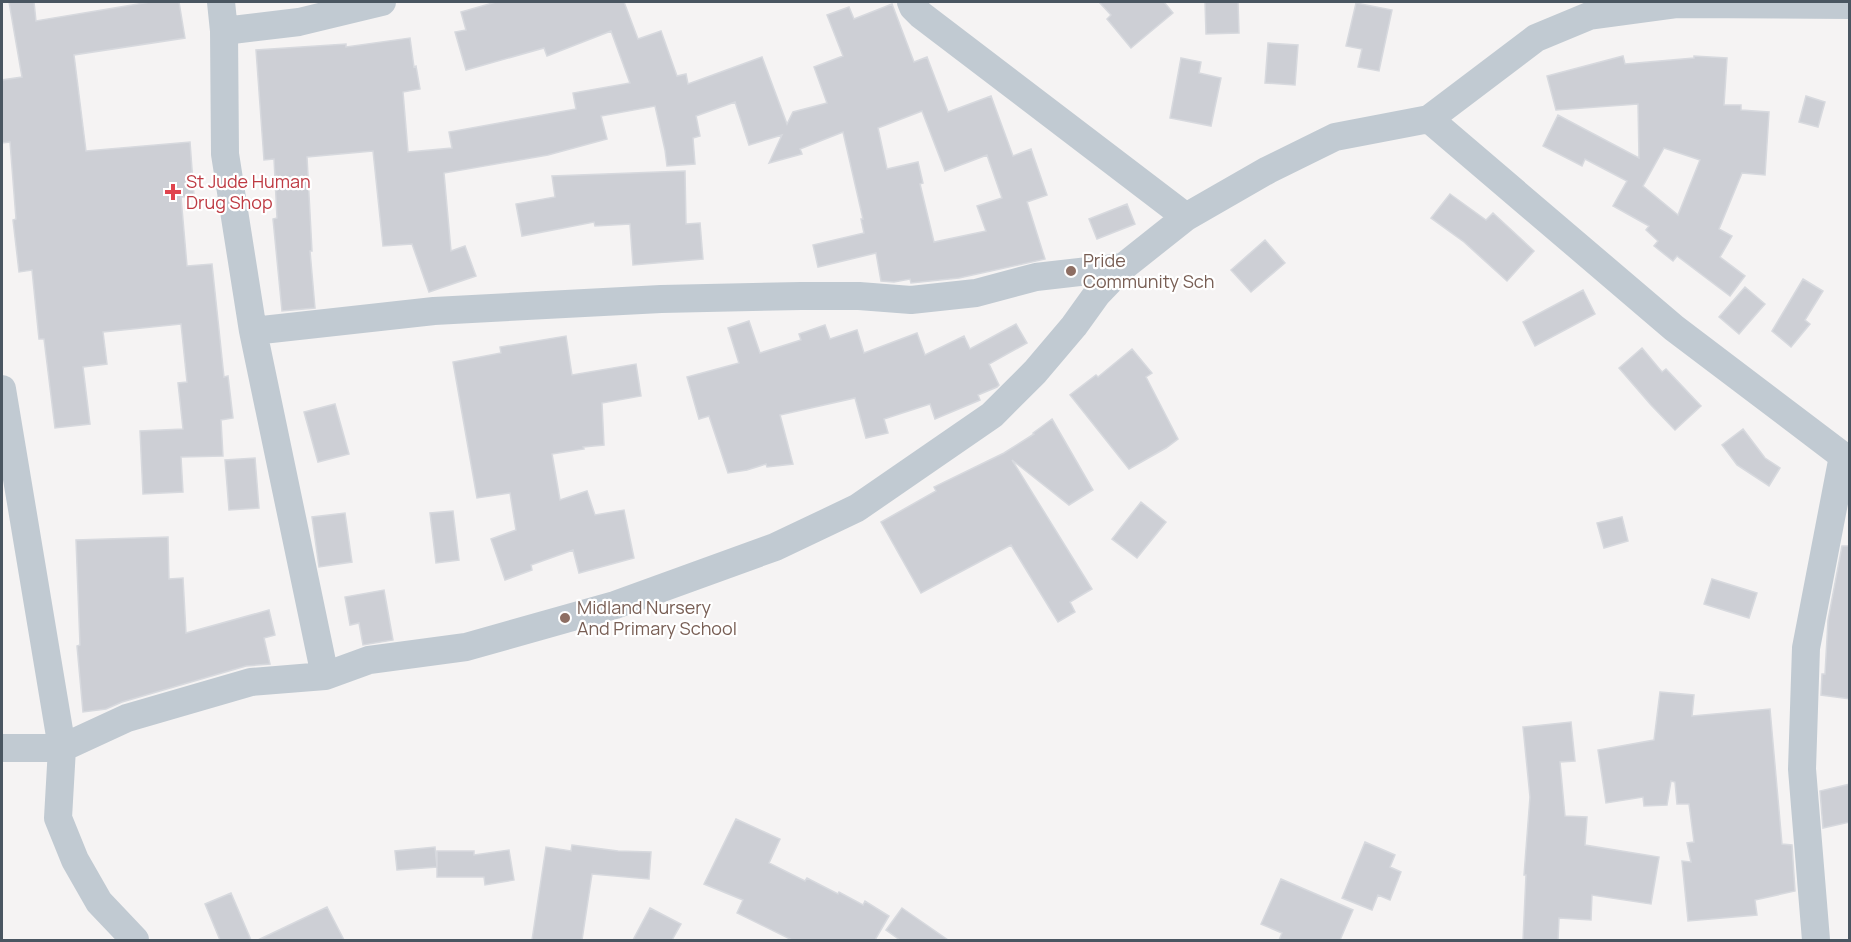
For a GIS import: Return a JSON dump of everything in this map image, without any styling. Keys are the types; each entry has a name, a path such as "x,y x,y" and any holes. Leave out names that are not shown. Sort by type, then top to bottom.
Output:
{"street":[{"path":"221,2 224,31 225,154 253,332 325,676"},
{"path":"224,31 299,22 382,2"},
{"path":"911,2 921,15 1186,217"},
{"path":"2,748 62,748 127,718 251,682 325,676 369,660 466,647 615,605 775,547 857,508 992,415 1035,372 1074,326 1097,294 1123,267 1186,217 1335,137 1429,119 1536,38 1589,16 1678,4 1850,5"},
{"path":"1429,119 1674,328 1846,458 1806,648 1803,769 1816,940"},
{"path":"253,332 434,310 661,299 801,296 859,296 911,300 976,293 1036,277 1123,267"},
{"path":"2,389 62,748 58,818 75,860 99,902 135,940"}],"building":[{"path":"9,2 34,2 36,21 150,2 179,2 185,38 74,55 86,151 190,142 194,196 181,197 187,266 212,264 224,377 228,376 233,418 221,420 223,456 181,457 183,492 143,494 140,431 183,429 178,383 187,382 181,324 103,332 107,364 83,367 90,424 55,428 44,339 39,339 32,270 19,272 13,220 16,219 10,142 2,143 2,80 22,77"},
{"path":"496,2 624,2 638,39 661,31 677,76 686,74 688,84 762,57 787,124 793,112 827,103 814,67 843,56 827,15 849,7 854,19 892,4 914,62 927,57 948,112 991,96 1013,156 1031,149 1047,195 1027,202 1045,259 959,278 911,283 910,279 894,282 881,281 876,253 818,267 813,245 864,233 861,219 863,219 843,132 800,149 802,154 769,163 782,135 749,145 735,102 696,116 700,136 693,138 695,164 667,166 655,106 601,116 607,139 548,155 444,173 451,251 465,246 476,276 429,292 412,244 383,246 373,151 307,157 312,251 310,251 315,308 282,311 273,219 277,218 274,159 264,160 256,50 346,44 346,47 410,38 420,89 403,92 408,152 452,148 449,132 576,109 573,93 630,83 611,31 547,56 544,48 466,70 455,32 466,30 461,12","holes":["922,111 945,171 987,155 1002,198 977,206 986,231 934,242 920,184 923,183 918,162 887,169 878,128"]},
{"path":"1099,2 1164,2 1173,13 1131,48 1107,19 1111,15"},
{"path":"1205,2 1238,2 1239,33 1206,34"},
{"path":"1356,3 1392,10 1379,71 1358,67 1362,49 1346,46"},
{"path":"1268,43 1298,45 1295,85 1265,83"},
{"path":"1623,56 1625,64 1694,58 1694,56 1727,58 1724,105 1741,105 1741,110 1769,112 1765,175 1742,173 1719,229 1732,236 1720,257 1745,276 1730,296 1677,256 1673,261 1654,246 1658,241 1646,230 1649,226 1613,206 1627,181 1585,159 1582,166 1543,146 1558,115 1639,158 1638,104 1556,110 1547,76","holes":["1664,148 1700,160 1678,215 1643,186"]},
{"path":"1181,58 1201,62 1199,73 1221,78 1211,126 1170,118"},
{"path":"1806,96 1825,102 1818,127 1799,122"},
{"path":"685,171 686,224 700,223 703,259 633,265 630,224 595,226 594,222 522,236 516,204 555,197 552,176"},
{"path":"1450,194 1486,220 1493,213 1534,251 1507,281 1464,242 1431,218"},
{"path":"1127,204 1135,224 1097,239 1089,219"},
{"path":"1265,240 1285,263 1251,292 1231,270"},
{"path":"1803,279 1823,291 1805,320 1810,324 1791,347 1772,331"},
{"path":"1745,287 1765,304 1739,334 1719,317"},
{"path":"1583,290 1595,314 1535,346 1523,322"},
{"path":"749,321 760,353 801,340 799,334 825,325 830,339 857,330 864,353 917,333 925,355 964,336 970,349 1016,324 1027,343 989,364 999,385 978,395 980,400 935,419 930,404 884,419 888,433 866,438 855,398 780,415 793,464 767,467 766,464 728,473 709,416 699,419 687,377 739,363 728,328"},
{"path":"566,336 572,375 636,364 641,396 602,403 604,445 552,454 560,500 587,491 595,515 624,510 634,558 579,573 573,550 531,565 532,570 505,580 491,539 516,530 510,493 477,498 453,362 501,353 500,347"},
{"path":"1642,348 1662,372 1666,369 1701,406 1675,430 1619,368"},
{"path":"1132,349 1152,373 1146,377 1178,439 1129,469 1070,395 1096,375 1098,377"},
{"path":"335,404 349,454 318,462 304,412"},
{"path":"1052,419 1093,490 1069,505 1012,460 1092,589 1070,602 1075,612 1058,622 1011,545 921,593 881,522 936,491 934,487 1004,453 1034,434"},
{"path":"1743,429 1765,458 1780,468 1769,486 1737,465 1722,445"},
{"path":"255,458 259,508 229,510 225,460"},
{"path":"1141,502 1166,522 1137,558 1112,539"},
{"path":"453,511 459,560 436,563 430,513"},
{"path":"345,513 352,562 319,567 312,517"},
{"path":"1622,517 1628,541 1604,548 1597,523"},
{"path":"168,537 169,579 183,578 186,633 269,610 275,635 264,638 270,664 246,666 122,702 106,709 83,712 77,646 80,645 76,540"},
{"path":"1842,546 1850,546 1850,699 1821,695 1822,674 1825,674 1828,620"},
{"path":"1712,579 1757,593 1749,618 1704,604"},
{"path":"384,590 393,640 363,645 359,623 350,625 345,597"},
{"path":"1660,692 1694,695 1692,716 1770,709 1782,844 1792,845 1795,891 1755,900 1757,915 1688,921 1682,861 1691,862 1687,843 1694,842 1689,804 1677,804 1675,782 1671,781 1667,805 1644,806 1643,797 1606,803 1598,750 1654,740"},
{"path":"1571,722 1575,761 1560,762 1565,816 1587,817 1585,845 1659,857 1651,904 1592,895 1591,920 1559,918 1558,940 1523,940 1526,875 1524,875 1530,797 1523,727"},
{"path":"1850,784 1850,822 1823,828 1820,791"},
{"path":"736,819 780,839 769,863 805,881 807,878 838,894 839,892 863,905 865,901 889,916 875,940 792,940 737,913 743,900 704,884"},
{"path":"1365,842 1395,855 1390,867 1401,872 1390,900 1378,895 1372,910 1342,898"},
{"path":"572,845 618,851 651,852 649,879 592,874 582,940 532,940 546,847 571,851"},
{"path":"435,847 437,867 397,870 395,851"},
{"path":"509,850 514,880 485,885 484,877 437,877 437,851 474,851 474,855"},
{"path":"1281,879 1353,910 1340,940 1279,940 1282,933 1261,924"},
{"path":"231,893 251,940 220,940 205,904"},
{"path":"327,907 344,940 258,940"},
{"path":"650,908 681,924 672,940 633,940"},
{"path":"902,908 948,940 900,940 886,930"}],"place":[{"name":"St Jude Human Drug Shop","path":"173,192"},
{"name":"Pride Community Sch","path":"1071,271"},
{"name":"Midland Nursery And Primary School","path":"565,618"}]}
